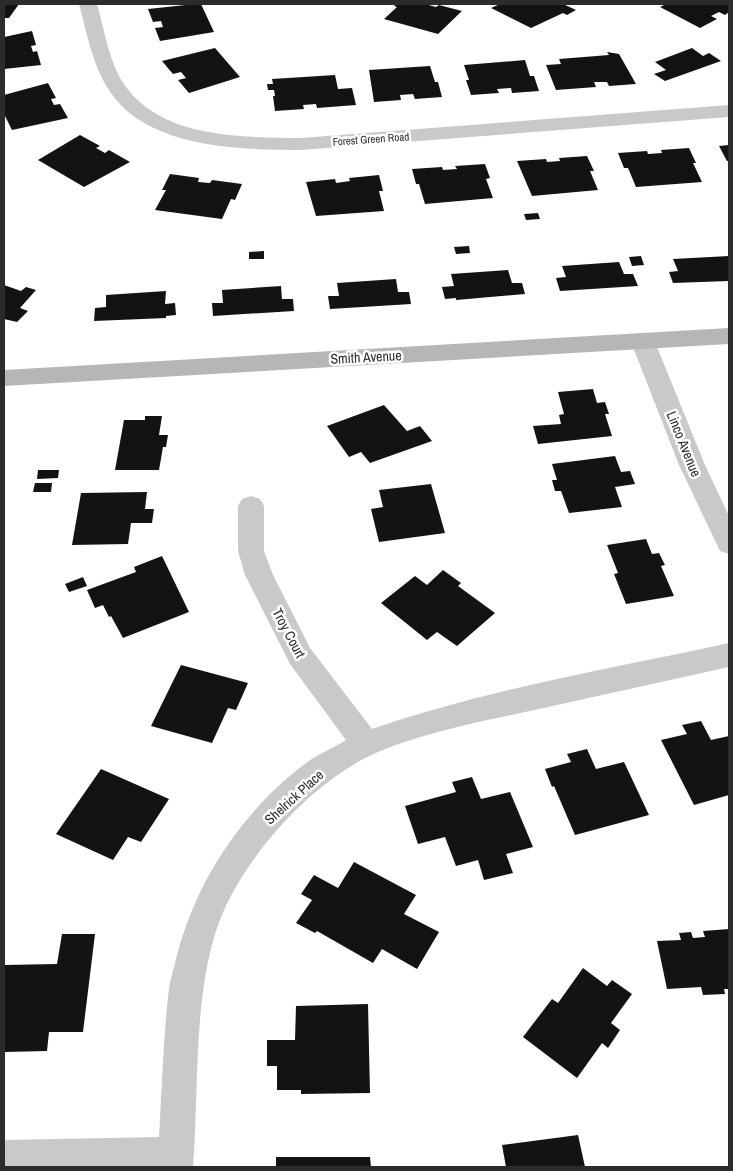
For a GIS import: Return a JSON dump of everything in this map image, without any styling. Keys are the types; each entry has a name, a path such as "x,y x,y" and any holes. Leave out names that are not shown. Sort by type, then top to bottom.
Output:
{"main road":[{"name":"Smith Avenue","path":"4,378 729,336"}],"street":[{"name":"Forest Green Road","path":"88,4 110,75 118,90 133,107 181,132 220,140 256,144 301,144 729,111"},
{"name":"Linco Avenue","path":"643,342 692,465 729,544"},
{"name":"Troy Court","path":"251,506 251,551 266,590 300,656 366,744"},
{"name":"Shelrick Place","path":"175,1161 186,987 200,929 223,880 246,845 276,809 318,772 366,744 423,724 481,709 729,655"},
{"path":"4,1158 175,1161"}],"building":[{"path":"4,4 19,4 9,18 5,18 4,21"},
{"path":"201,4 214,32 160,41 155,28 163,27 161,21 153,22 148,9"},
{"path":"397,4 425,4 436,7 439,5 462,11 438,34 384,19 397,7 394,6"},
{"path":"500,4 563,4 576,10 567,15 563,13 531,28 491,8"},
{"path":"666,4 729,4 729,12 725,15 719,12 711,16 717,19 700,28 660,7"},
{"path":"32,31 36,45 31,46 33,52 37,51 41,65 4,69 4,37"},
{"path":"215,48 240,77 189,93 178,80 186,78 181,72 173,74 162,61"},
{"path":"692,48 703,56 709,53 721,61 665,81 654,74 666,70 655,62"},
{"path":"607,52 619,54 636,84 609,86 607,82 594,82 596,87 556,90 546,65 561,64 559,59 609,55"},
{"path":"525,60 530,76 534,76 539,91 512,93 511,88 497,89 499,93 471,95 464,65"},
{"path":"430,66 435,82 438,82 442,97 415,99 413,94 400,95 401,100 374,102 369,70"},
{"path":"335,75 338,89 352,88 356,105 317,108 316,104 303,105 304,109 275,111 274,90 268,90 267,84 273,84 272,79"},
{"path":"48,83 56,98 51,99 54,105 60,104 68,118 12,130 4,114 4,95"},
{"path":"80,135 100,146 96,148 105,153 109,150 130,162 84,187 38,160"},
{"path":"729,145 729,161 727,161 719,146"},
{"path":"689,148 696,163 693,163 702,182 636,187 628,168 624,168 618,153 647,151 648,154 662,153 661,150"},
{"path":"587,156 594,171 590,171 598,190 532,196 517,161 546,159 547,162 560,161 559,158"},
{"path":"485,164 490,178 486,179 493,198 425,204 412,169 442,167 443,170 457,169 455,166"},
{"path":"170,174 199,178 198,182 210,183 212,180 242,184 235,200 231,199 222,219 155,210 166,190 162,190"},
{"path":"379,175 383,191 379,191 384,211 316,216 306,182 335,179 336,183 350,181 349,178"},
{"path":"538,213 540,219 526,220 524,214"},
{"path":"469,246 470,253 456,254 454,247"},
{"path":"264,251 264,259 249,259 249,252"},
{"path":"641,256 644,265 632,266 629,257"},
{"path":"729,256 729,281 673,283 669,272 678,271 673,259"},
{"path":"619,262 624,274 633,274 638,286 560,291 556,278 566,277 562,266"},
{"path":"508,270 512,283 522,283 525,294 456,300 456,298 445,299 442,287 454,286 451,274"},
{"path":"396,279 398,292 409,292 411,304 330,309 328,296 339,296 337,283"},
{"path":"4,285 21,291 26,287 36,290 20,308 28,311 17,322 4,319"},
{"path":"281,286 282,299 293,299 294,311 213,316 212,303 223,303 222,290"},
{"path":"166,291 165,304 175,303 176,315 166,316 166,318 94,321 95,308 106,307 106,295"},
{"path":"593,389 597,403 605,402 609,414 605,414 612,436 538,444 533,426 561,424 559,415 564,414 558,392"},
{"path":"384,405 407,431 420,426 432,441 370,463 361,452 349,457 327,426"},
{"path":"145,416 162,416 159,435 168,435 166,447 163,447 159,470 115,470 124,420 145,420"},
{"path":"615,456 621,472 630,471 635,484 615,487 622,507 569,513 561,491 555,491 552,480 557,480 552,464"},
{"path":"38,470 59,470 58,478 37,479"},
{"path":"35,483 52,483 51,492 33,492"},
{"path":"431,484 445,533 379,542 371,509 383,507 379,490"},
{"path":"147,492 145,509 154,509 152,523 131,523 128,544 72,545 81,493"},
{"path":"646,539 652,554 659,553 665,565 661,566 674,596 626,604 614,574 618,573 607,545"},
{"path":"162,556 189,612 123,638 103,605 95,608 87,590 136,572 134,567"},
{"path":"443,570 461,583 458,586 495,613 457,646 437,632 427,640 381,603 415,576 427,585"},
{"path":"83,577 87,586 69,592 65,584"},
{"path":"181,665 248,683 236,710 228,708 212,743 151,726"},
{"path":"701,721 711,740 729,736 729,795 694,805 661,740 687,734 682,725"},
{"path":"587,749 596,769 624,762 649,815 575,835 545,769 571,762 567,754"},
{"path":"101,769 169,799 141,842 128,837 113,860 56,834"},
{"path":"472,777 481,799 510,792 533,847 506,854 513,873 484,880 478,860 456,866 445,837 418,844 405,806 456,792 452,782"},
{"path":"354,862 416,895 404,914 439,932 417,969 382,949 373,963 317,931 315,933 296,923 312,900 301,894 314,875 338,888"},
{"path":"729,929 729,989 724,989 725,994 703,995 701,987 667,989 657,941 681,940 679,933 691,932 693,938 705,937 703,931"},
{"path":"62,934 95,934 83,1032 49,1032 47,1051 4,1052 4,965 57,964"},
{"path":"583,968 607,986 612,980 632,994 611,1023 620,1030 608,1048 602,1043 577,1078 523,1037 552,999 558,1003"},
{"path":"368,1004 370,1093 301,1094 301,1090 277,1090 277,1066 267,1066 267,1040 295,1040 296,1006"},
{"path":"578,1135 585,1167 506,1167 502,1145"},
{"path":"276,1157 370,1157 371,1167 276,1167"}]}
